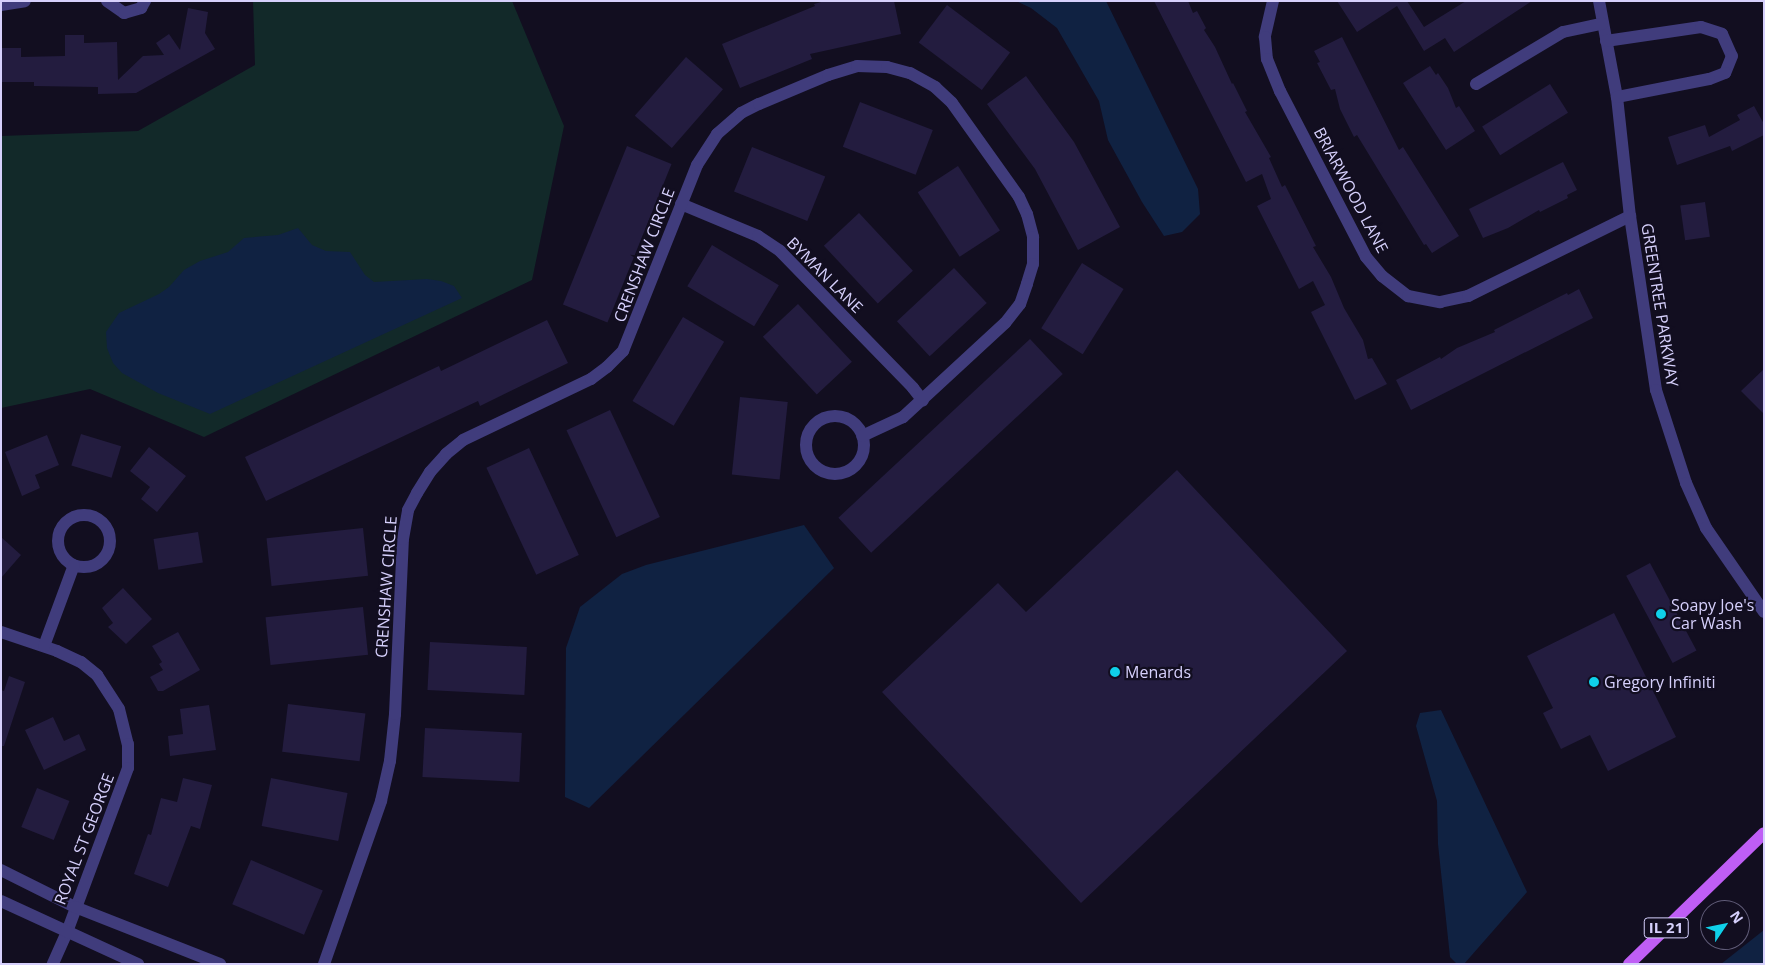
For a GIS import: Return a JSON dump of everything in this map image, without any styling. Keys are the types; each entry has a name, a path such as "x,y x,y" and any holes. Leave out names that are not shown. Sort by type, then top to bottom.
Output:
{"main road":[{"name":"IL 21","path":"1629,964 1764,833"}],"street":[{"path":"1,5 25,1"},
{"path":"106,1 124,14 141,8 145,1"},
{"name":"BRIARWOOD LANE","path":"1273,1 1265,37 1267,59 1280,91 1366,257 1382,276 1408,296 1440,302 1468,296 1630,216"},
{"name":"GREENTREE PARKWAY","path":"1599,1 1617,97 1630,216 1651,367 1656,390 1678,461 1706,528 1764,612"},
{"path":"1476,84 1563,32 1602,24"},
{"path":"1606,41 1701,27 1722,34 1732,56 1725,72 1709,79 1617,97"},
{"name":"CRENSHAW CIRCLE","path":"324,964 379,810 390,761 395,714 403,539 408,510 430,472 446,454 463,440 591,379 607,367 623,351 697,165 717,134 741,113 759,104 828,75 857,66 887,67 900,70 935,87 952,103 1019,197 1027,214 1033,237 1032,264 1020,304 1005,323 903,417 862,436"},
{"name":"BYMAN LANE","path":"682,204 758,236 780,251 913,388 922,401"},
{"path":"831,416 849,419 857,426 862,436 863,453 859,461 844,473 834,474 817,468 806,452 805,442 814,424 831,416"},
{"path":"89,515 98,518 104,524 111,540 106,556 93,566 84,568 74,565 62,556 58,548 60,530 72,518 89,515"},
{"path":"44,646 74,565"},
{"name":"ROYAL ST GEORGE","path":"1,632 44,646 81,662 97,675 119,709 128,744 128,768 67,932 53,964"},
{"path":"1,870 75,907 220,964"},
{"path":"1,901 138,964"}],"green space":[{"path":"253,1 512,1 564,126 532,280 204,437 90,389 1,408 1,136 138,131 255,65"}],"water":[{"path":"1016,1 1106,1 1198,189 1200,214 1182,232 1164,236 1142,202 1108,140 1099,101 1057,28 1031,8"},
{"path":"298,228 312,245 326,251 350,252 365,275 374,282 427,279 441,281 454,286 462,298 210,414 158,393 122,373 113,363 107,348 106,332 119,313 159,294 169,287 184,270 200,261 228,252 244,238 278,235"},
{"path":"804,525 834,568 589,808 565,797 566,648 580,607 622,574 646,565"},
{"path":"1441,710 1527,892 1464,964 1457,964 1450,957 1438,844 1437,801 1416,726 1420,713"},
{"path":"1764,930 1764,964 1721,964 1739,950 1750,950 1750,941"}],"building":[{"path":"825,1 894,1 901,34 810,54 812,59 740,88 722,44"},
{"path":"1154,1 1188,1 1193,13 1197,11 1206,28 1204,30 1215,47 1247,111 1245,112 1271,157 1269,158 1282,187 1285,185 1316,246 1313,247 1331,277 1344,308 1363,340 1368,359 1372,358 1387,384 1355,400 1311,312 1325,305 1313,281 1299,289 1257,206 1271,199 1262,174 1246,182"},
{"path":"1337,1 1407,1 1424,27 1466,1 1532,1 1454,52 1445,38 1424,51 1397,6 1357,32"},
{"path":"947,5 1010,53 982,90 919,43"},
{"path":"188,8 208,12 205,33 215,49 136,93 98,94 98,87 34,86 34,82 1,82 1,48 21,48 21,57 65,56 65,35 84,35 84,43 117,42 118,80 143,56 164,55 156,43 169,34 180,50"},
{"path":"1342,37 1399,150 1403,147 1459,236 1432,253 1426,244 1424,245 1357,135 1354,137 1340,109 1335,89 1331,90 1317,63 1320,62 1314,51"},
{"path":"686,57 723,89 672,148 635,116"},
{"path":"1430,66 1436,75 1438,73 1448,88 1456,108 1459,106 1475,131 1446,150 1403,83"},
{"path":"1026,76 1074,142 1120,227 1078,250 1035,169 987,104"},
{"path":"1550,84 1568,113 1500,155 1482,126"},
{"path":"860,102 933,130 916,175 843,147"},
{"path":"1754,106 1764,124 1764,135 1732,151 1730,146 1677,165 1668,137 1705,125 1709,137 1740,120 1737,115"},
{"path":"627,146 672,164 607,323 563,305"},
{"path":"752,147 825,177 807,221 734,192"},
{"path":"1563,162 1577,190 1567,195 1568,198 1540,212 1539,210 1508,228 1483,238 1469,209"},
{"path":"958,166 1000,231 960,257 918,192"},
{"path":"1705,202 1710,237 1685,240 1680,205"},
{"path":"859,213 913,271 878,304 824,246"},
{"path":"712,245 779,285 754,326 687,286"},
{"path":"1082,263 1124,289 1083,354 1041,328"},
{"path":"954,268 987,303 930,356 897,321"},
{"path":"1579,289 1593,318 1411,410 1396,380 1440,357 1441,359 1457,348 1495,332 1494,330 1567,293 1568,295"},
{"path":"798,304 852,362 817,395 763,337"},
{"path":"683,317 724,342 674,426 633,401"},
{"path":"547,320 568,363 480,406 478,401 266,501 245,457 439,366 441,371"},
{"path":"1030,339 1063,374 871,553 838,518"},
{"path":"1764,369 1764,414 1741,391"},
{"path":"740,397 788,402 780,480 732,475"},
{"path":"610,410 660,517 616,537 566,430"},
{"path":"81,434 121,446 112,478 71,466"},
{"path":"47,435 59,465 35,475 40,488 22,496 5,452"},
{"path":"149,447 186,476 157,512 141,499 150,487 130,471"},
{"path":"529,448 579,555 536,575 486,468"},
{"name":"Menards","path":"1177,470 1347,651 1081,903 882,692 998,583 1026,612"},
{"path":"363,528 368,576 272,586 267,538"},
{"path":"198,532 203,563 158,570 154,539"},
{"path":"1,537 21,555 1,578"},
{"name":"Soapy Joe's Car Wash","path":"1650,563 1696,650 1673,663 1626,576"},
{"path":"123,588 152,619 126,644 108,627 113,623 102,608"},
{"path":"363,607 368,655 271,665 266,617"},
{"name":"Gregory Infiniti","path":"1614,613 1676,737 1608,771 1590,735 1561,749 1543,713 1553,708 1527,656"},
{"path":"178,632 200,670 163,691 158,691 150,677 163,670 159,664 162,662 152,646"},
{"path":"430,642 527,647 524,695 427,690"},
{"path":"9,676 25,682 4,746 1,746 1,690 4,691"},
{"path":"288,704 365,714 360,761 282,752"},
{"path":"209,705 216,750 170,756 168,736 183,734 180,709"},
{"path":"53,717 64,741 79,734 86,750 44,770 25,730"},
{"path":"425,728 522,733 519,782 422,777"},
{"path":"183,778 212,785 200,829 191,826 168,887 134,874 148,834 151,835 161,798 177,802"},
{"path":"271,778 348,793 338,841 262,826"},
{"path":"37,788 69,801 54,840 21,827"},
{"path":"251,860 323,890 304,935 232,904"}],"place":[{"name":"Soapy Joe's Car Wash","path":"1661,614"},
{"name":"Menards","path":"1115,672"},
{"name":"Gregory Infiniti","path":"1594,682"}]}
